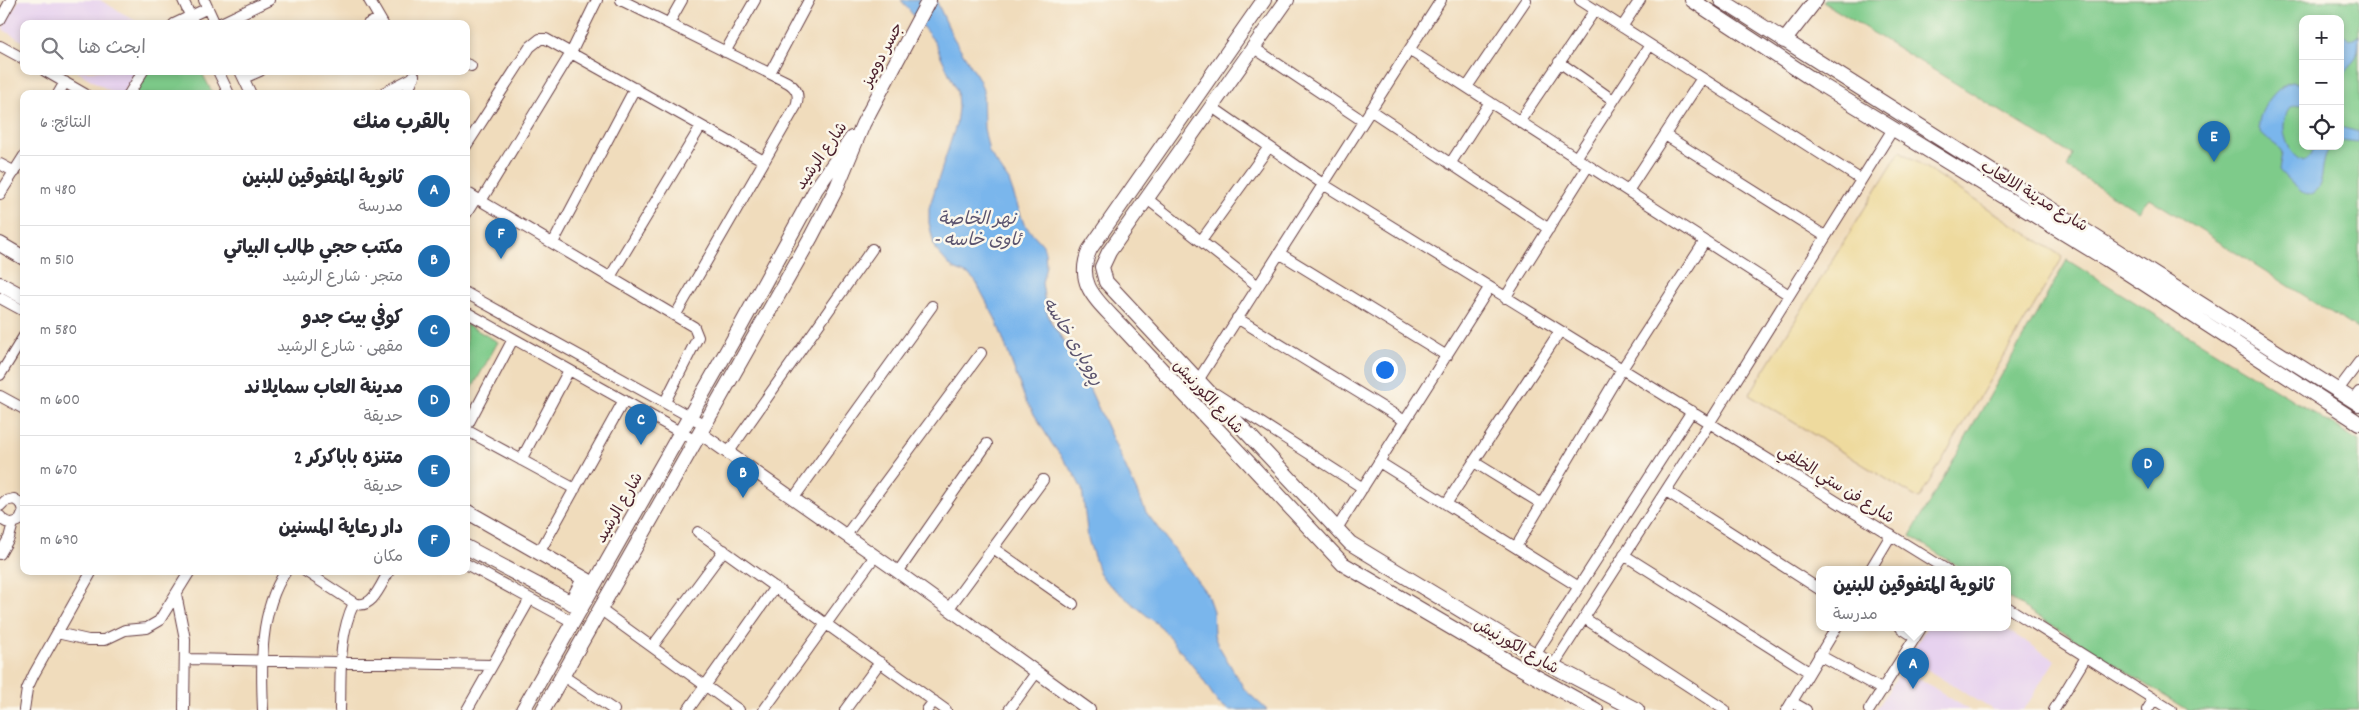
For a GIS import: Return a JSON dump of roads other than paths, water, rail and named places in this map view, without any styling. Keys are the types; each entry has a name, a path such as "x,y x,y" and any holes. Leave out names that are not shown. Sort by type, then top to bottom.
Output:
{"main road":[{"name":"جسر دوميز","path":"863,124 929,0"},
{"name":"شارع الكورنيش","path":"1264,0 1090,249 1085,260 1084,279 1093,295 1120,325 1344,564 1596,710"},
{"name":"شارع الكورنيش","path":"1287,0 1108,252 1102,268 1103,277 1196,382 1350,543 1535,656 1638,710"},
{"name":"شارع مدينة الالعاب","path":"1692,0 1893,129 2106,258 2359,423"},
{"path":"1784,41 1816,0"},
{"path":"1722,20 1726,3"},
{"name":"شارع مدينة الالعاب","path":"1726,3 2338,390 2357,399"},
{"name":"شارع الرشيد","path":"523,710 573,622 576,606 589,581 681,432 816,189 863,124"},
{"name":"شارع الرشيد","path":"543,710 601,610 836,189 863,124"},
{"path":"1953,165 1960,152"},
{"path":"0,244 20,256"},
{"path":"0,284 20,295"},
{"path":"470,513 589,581"},
{"path":"470,548 576,606"},
{"path":"1394,594 1403,577"}],"street":[{"path":"0,20 11,0"},
{"path":"183,0 192,20 206,4 214,20"},
{"path":"228,20 269,0"},
{"path":"369,0 380,20"},
{"path":"470,209 478,200 571,53 597,0"},
{"path":"621,0 770,73 793,86 797,92 798,99 675,316"},
{"path":"669,23 682,0"},
{"path":"725,52 755,0"},
{"path":"770,73 809,0"},
{"path":"1363,488 1196,382 1441,0"},
{"path":"1467,87 1526,0"},
{"path":"1580,0 1860,179"},
{"path":"1622,27 1640,0"},
{"path":"1520,122 1595,10"},
{"path":"470,140 534,42 546,39 764,161"},
{"path":"1576,158 1650,45"},
{"path":"1254,48 1363,121"},
{"path":"1,49 20,57"},
{"path":"1409,50 1789,295"},
{"path":"1559,62 1614,100"},
{"path":"52,75 78,90"},
{"path":"131,90 141,75"},
{"path":"220,75 227,90"},
{"path":"242,75 250,90"},
{"path":"388,90 412,75"},
{"path":"408,90 414,75"},
{"path":"1628,191 1702,78"},
{"path":"60,90 65,82"},
{"path":"553,243 635,88"},
{"path":"1450,164 1490,102"},
{"name":"شارع فن ستي الخلفي","path":"1212,107 1323,184 1941,566"},
{"path":"1370,110 1549,228"},
{"path":"610,277 701,126"},
{"name":"شارع الكورنيش","path":"1553,666 1710,422 1860,179 1893,129"},
{"path":"1665,135 1825,236"},
{"path":"1201,241 1269,147"},
{"path":"0,194 20,163"},
{"path":"0,164 15,172"},
{"path":"1505,298 1588,166"},
{"path":"470,195 694,327 698,337 665,402"},
{"path":"1146,198 1258,286"},
{"path":"1516,547 1622,369 1705,241"},
{"path":"728,453 872,249"},
{"path":"1279,253 1447,356"},
{"path":"1336,530 1489,288"},
{"path":"470,295 690,416 700,433 949,608 1088,710"},
{"path":"0,298 20,309"},
{"path":"793,499 932,306"},
{"path":"470,314 681,432 700,433"},
{"path":"1237,318 1405,421"},
{"path":"1446,504 1560,331"},
{"path":"470,421 513,339"},
{"path":"0,375 20,342"},
{"path":"846,535 981,353"},
{"path":"2338,390 2359,362"},
{"path":"521,460 570,370"},
{"path":"614,394 623,379"},
{"path":"0,396 20,407"},
{"path":"539,553 624,400"},
{"path":"1535,656 1692,411"},
{"path":"470,431 575,489"},
{"path":"898,572 987,444"},
{"path":"1379,462 1579,587"},
{"path":"1474,462 1542,504"},
{"path":"949,608 1042,480"},
{"path":"1666,491 1816,587"},
{"path":"0,506 5,500 11,499 20,505"},
{"path":"0,516 5,522 13,523 20,520"},
{"path":"0,554 9,538 13,523"},
{"path":"698,532 946,710"},
{"path":"1872,566 1891,535"},
{"path":"993,548 1073,604"},
{"path":"652,647 724,550"},
{"path":"1624,555 1809,672"},
{"path":"764,710 876,556"},
{"path":"470,566 573,622"},
{"path":"24,710 28,689 90,575"},
{"path":"57,633 96,641 104,640 125,630 147,628 159,621 188,575"},
{"path":"262,710 262,661 270,605 284,575"},
{"path":"311,575 354,603 362,605 370,601 386,575"},
{"path":"688,710 775,587"},
{"path":"176,594 184,629 186,660 184,710"},
{"path":"467,710 530,599"},
{"path":"340,710 341,662 346,624 354,603"},
{"path":"601,610 739,710"},
{"path":"2011,610 2171,710"},
{"path":"1584,618 1725,710"},
{"path":"1806,710 1790,706 1834,631"},
{"path":"1869,710 1918,632"},
{"path":"1819,655 1883,690"},
{"path":"2054,710 2086,657"},
{"path":"186,660 492,665"},
{"path":"845,710 880,662"},
{"path":"1009,710 1036,673"},
{"path":"563,676 614,710"},
{"path":"2147,710 2154,699"},
{"path":"927,710 934,701"}],"water":[{"name":"نهر الخاصة - ئاوی خاسە","path":"901,0 936,0 953,37 979,79 983,90 984,128 989,152 1009,181 1024,224 1043,245 1046,265 1042,283 1046,310 1052,324 1075,357 1146,512 1207,594 1213,611 1214,635 1217,643 1245,690 1267,710 1229,710 1218,703 1199,674 1162,628 1106,582 1099,572 1088,539 1082,489 1025,399 996,320 976,282 970,276 952,268 935,249 929,223 929,208 956,125 957,91 934,41"},
{"path":"2344,35 2349,40 2359,35 2357,55 2344,74"},
{"path":"2291,82 2299,83 2299,105 2291,107 2284,120 2285,137 2292,152 2304,161 2313,150 2329,150 2321,181 2314,192 2307,195 2279,170 2282,152 2260,131 2260,117 2263,110 2273,95 2285,84"},
{"path":"2344,128 2359,132 2359,142 2344,140"}],"place":[{"name":"متنزه باباكركر 2","path":"2214,162"},
{"name":"دار رعاية المسنين","path":"501,259"},
{"name":"كوفي بيت جدو","path":"641,445"},
{"name":"مدينة العاب سمايلاند","path":"2148,489"},
{"name":"مكتب حجي طالب البياتي","path":"743,498"},
{"name":"ثانوية المتفوقين للبنين","path":"1913,689"}],"water label":[{"name":"ڕووباری خاسە","path":"1074,341"}]}
